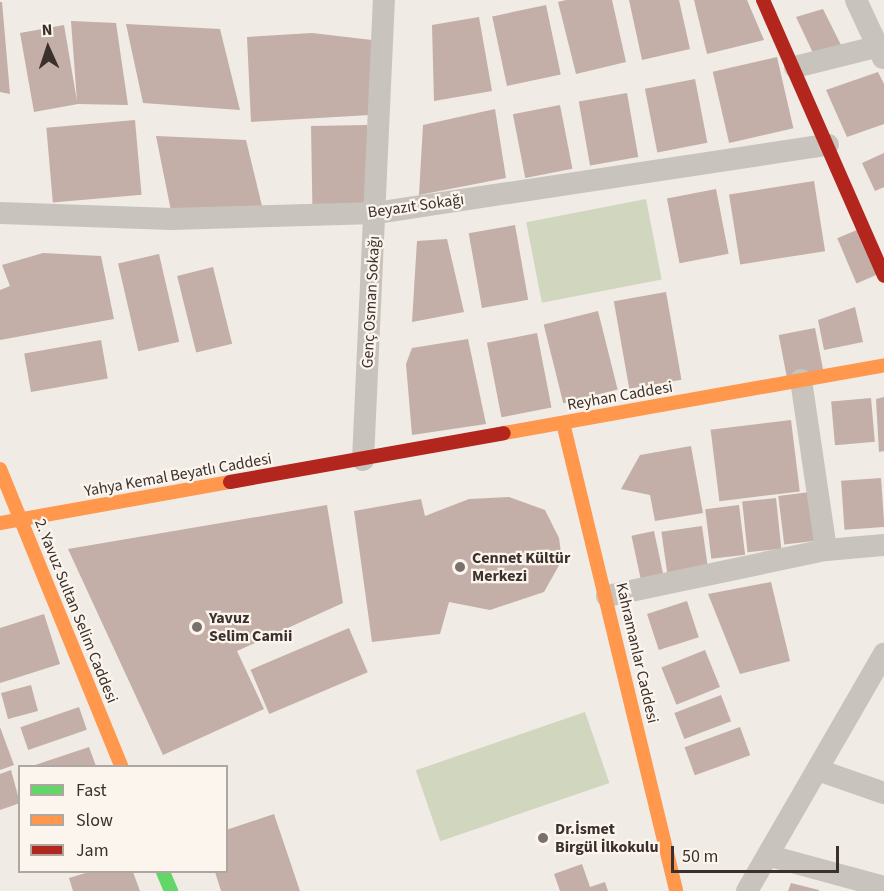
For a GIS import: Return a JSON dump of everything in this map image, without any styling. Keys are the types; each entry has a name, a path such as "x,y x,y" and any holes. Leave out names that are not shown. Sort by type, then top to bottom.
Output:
{"street":[{"name":"Genç Osman Sokağı","path":"363,460 384,0"},
{"path":"763,0 795,67 884,276"},
{"path":"795,67 882,51 856,0"},
{"name":"Beyazıt Sokağı","path":"0,213 172,219 376,213 828,145"},
{"name":"Reyhan Caddesi","path":"363,460 884,365"},
{"path":"801,380 826,550"},
{"name":"Kahramanlar Caddesi","path":"563,423 607,596 675,891"},
{"name":"Yahya Kemal Beyatlı Caddesi","path":"0,523 363,460"},
{"name":"2. Yavuz Sultan Selim Caddesi","path":"0,469 121,765"},
{"path":"607,596 826,550 884,545"},
{"path":"747,891 771,856 883,657"},
{"path":"818,770 884,793"},
{"path":"771,856 884,887"},
{"path":"164,873 171,891"}],"green space":[{"path":"646,199 662,279 542,303 526,222"},
{"path":"585,712 609,783 440,841 416,770"}],"building":[{"path":"612,0 626,62 576,74 558,2"},
{"path":"629,0 679,0 690,49 642,60"},
{"path":"694,0 747,0 764,40 707,54"},
{"path":"0,2 2,2 10,94 0,92"},
{"path":"546,5 561,74 507,86 492,16"},
{"path":"823,9 841,45 814,55 796,17"},
{"path":"479,17 492,91 434,101 432,25"},
{"path":"71,21 116,23 128,105 78,104 34,112 20,33 64,25 77,101"},
{"path":"126,24 220,29 240,110 143,103"},
{"path":"312,33 372,40 370,115 251,122 247,37"},
{"path":"777,57 793,128 729,143 713,72"},
{"path":"878,72 884,84 884,124 847,137 826,90"},
{"path":"695,79 707,143 657,153 645,89"},
{"path":"627,93 638,157 590,166 579,102"},
{"path":"560,105 572,169 525,178 513,114"},
{"path":"495,109 506,178 419,195 423,125"},
{"path":"135,120 142,195 53,202 46,128"},
{"path":"367,125 368,204 312,205 311,126"},
{"path":"156,136 246,140 262,206 171,211"},
{"path":"884,153 884,187 875,191 862,163"},
{"path":"814,181 825,251 740,265 729,194"},
{"path":"716,189 729,254 680,263 667,199"},
{"path":"515,225 528,300 482,308 469,233"},
{"path":"864,227 883,272 856,283 837,238"},
{"path":"447,239 464,312 412,322 417,241"},
{"path":"43,253 101,256 114,319 0,340 0,290 10,286 2,265"},
{"path":"159,254 179,342 138,351 118,263"},
{"path":"213,267 232,344 196,353 177,276"},
{"path":"666,292 681,380 629,389 614,301"},
{"path":"855,307 863,342 824,350 818,320"},
{"path":"598,311 618,390 563,403 544,325"},
{"path":"815,328 823,371 787,378 779,335"},
{"path":"537,333 552,408 501,417 487,343"},
{"path":"468,339 486,424 412,435 406,364 412,348"},
{"path":"101,340 108,378 31,392 24,354"},
{"path":"884,397 884,451 879,452 876,399"},
{"path":"871,398 875,442 835,445 831,401"},
{"path":"791,420 800,491 719,501 711,430"},
{"path":"691,446 703,513 655,521 650,495 621,489 640,455"},
{"path":"881,478 884,527 845,530 841,481"},
{"path":"810,492 816,541 784,545 778,496"},
{"name":"Cennet Kültür Merkezi","path":"509,497 545,510 559,538 562,560 544,592 490,610 449,602 440,634 372,642 354,511 421,499 425,516 469,499"},
{"path":"776,498 781,549 748,552 742,502"},
{"name":"Yavuz Selim Camii","path":"327,505 343,603 237,651 264,709 163,755 68,549"},
{"path":"739,505 745,555 711,559 705,509"},
{"path":"702,526 708,568 667,573 661,532"},
{"path":"654,531 663,574 641,579 632,536"},
{"path":"771,582 790,661 740,674 708,594"},
{"path":"687,601 699,637 659,650 647,614"},
{"path":"44,614 60,664 0,683 0,628"},
{"path":"349,628 368,672 269,714 251,670"},
{"path":"705,650 720,687 676,705 661,668"},
{"path":"31,685 38,711 8,719 1,693"},
{"path":"721,695 731,721 684,739 674,713"},
{"path":"79,707 87,730 28,750 20,727"},
{"path":"0,727 14,765 0,770"},
{"path":"740,727 750,755 695,775 685,747"},
{"path":"89,747 96,765 35,765"},
{"path":"11,770 18,804 0,810 0,774"},
{"path":"274,814 300,891 221,891 215,873 228,873 228,829"},
{"path":"582,864 590,887 605,882 608,891 560,891 554,874"},
{"path":"86,873 133,873 140,891 73,891 69,878"},
{"path":"791,883 819,890 819,891 788,891"}],"traffic: fast":[{"path":"163,873 171,891"}],"traffic: slow":[{"path":"504,433 884,365"},
{"path":"563,423 676,891"},
{"path":"0,469 121,765"},
{"path":"0,523 230,482"}],"traffic: jam":[{"path":"763,0 884,276"},
{"path":"230,482 504,433"}],"place":[{"name":"Cennet Kültür Merkezi","path":"460,567"},
{"name":"Yavuz Selim Camii","path":"197,627"},
{"name":"Dr.İsmet Birgül İlkokulu","path":"543,838"}]}
